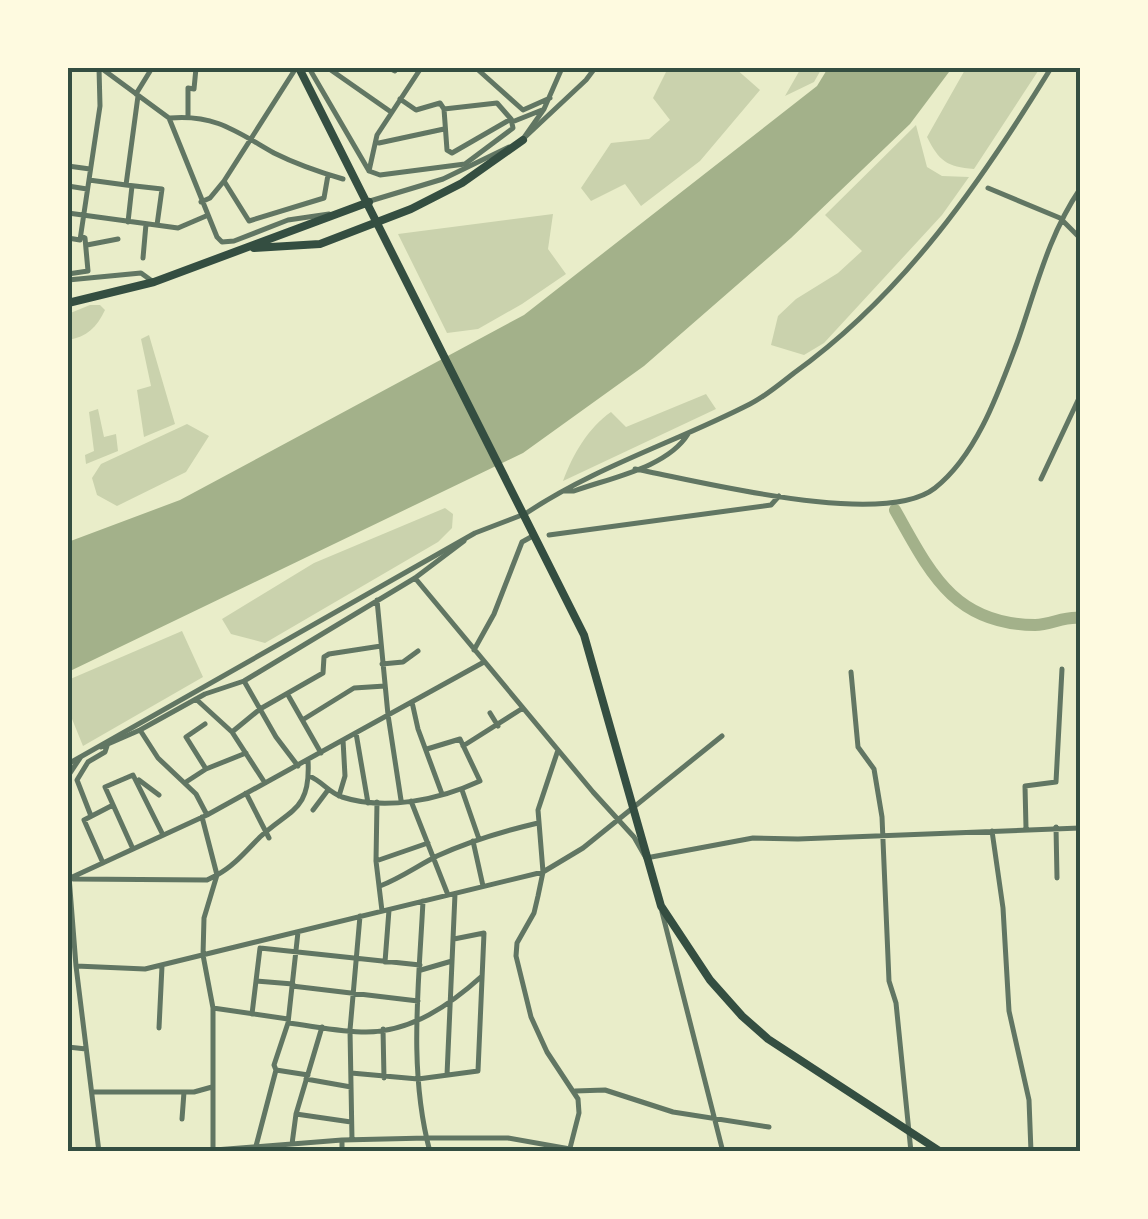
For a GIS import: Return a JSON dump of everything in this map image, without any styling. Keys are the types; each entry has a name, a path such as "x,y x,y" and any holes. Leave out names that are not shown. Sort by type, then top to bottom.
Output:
{"main road":[{"path":"297,68 370,204 584,635 661,906 710,980 742,1016 799,1062 941,1152"},
{"path":"244,248 320,244 411,209 462,183 523,140"},
{"path":"68,303 154,282 370,204"}],"street":[{"path":"100,68 169,118 201,202 222,242 288,220 346,212"},
{"path":"68,238 80,240 100,106 100,68"},
{"path":"128,222 137,95 152,68"},
{"path":"188,116 188,88 194,89 196,68"},
{"path":"201,202 210,198 224,181 297,68"},
{"path":"308,68 369,171 380,176 469,164 513,128 512,120 497,104 444,109"},
{"path":"328,68 392,112"},
{"path":"339,76 345,68"},
{"path":"369,171 377,135 421,68"},
{"path":"476,68 523,110 550,98"},
{"path":"523,140 544,110 562,68"},
{"path":"370,204 443,178 523,140 595,68"},
{"path":"68,764 474,533 525,514 560,490 754,402 824,352 887,292 955,213 999,152 1051,68"},
{"path":"400,98 416,110 440,103 444,109 447,150 452,153 512,120 544,110"},
{"path":"169,118 188,116 250,136 272,152 342,179"},
{"path":"378,143 444,129"},
{"path":"68,166 90,170"},
{"path":"224,181 248,221 324,198 328,174"},
{"path":"88,180 162,189 157,225"},
{"path":"68,186 87,189"},
{"path":"988,188 1060,218 1080,238"},
{"path":"635,469 779,496 854,505 900,502 934,489 967,450 998,392 1060,218 1080,188"},
{"path":"68,213 178,228 207,216"},
{"path":"143,258 146,224"},
{"path":"80,236 86,238 88,272 68,274 68,280 141,273 154,282"},
{"path":"86,245 118,239"},
{"path":"1042,478 1080,396"},
{"path":"560,490 574,491 662,458 681,444 689,432"},
{"path":"549,535 738,512 771,505 779,496"},
{"path":"95,748 107,746 244,681 415,578 474,533"},
{"path":"474,650 488,626 522,542 530,537"},
{"path":"415,578 634,837 646,858 753,838 798,840 1080,828"},
{"path":"377,600 384,686 401,802"},
{"path":"232,732 260,709 324,673 324,657 329,654 381,646"},
{"path":"382,664 404,662 418,651"},
{"path":"68,879 205,816 484,662"},
{"path":"1026,828 1024,786 1056,782 1062,669"},
{"path":"851,672 858,747 874,769 884,835 889,981 896,1004 911,1152"},
{"path":"244,681 298,766"},
{"path":"304,720 354,688 384,686"},
{"path":"288,695 321,753"},
{"path":"197,700 232,732 265,783"},
{"path":"412,702 442,795"},
{"path":"463,746 522,708"},
{"path":"490,713 498,726"},
{"path":"205,724 186,736 206,769"},
{"path":"140,730 158,758 196,794 205,816 217,876 204,918 203,955 212,1008 213,1150"},
{"path":"356,733 368,803"},
{"path":"76,966 145,969 259,945 543,872 584,848 722,736"},
{"path":"309,776 339,796 368,803 412,801 480,781 460,739 427,749"},
{"path":"339,796 345,776 344,740"},
{"path":"90,816 77,780 88,762 105,752 107,746"},
{"path":"189,1152 426,1138 508,1138 570,1150 580,1105 539,1034 517,965 518,943 534,913 543,872 538,823 542,794 558,750"},
{"path":"185,782 206,769 246,754"},
{"path":"68,776 81,757"},
{"path":"68,879 207,880 217,876 296,812 309,776 308,760"},
{"path":"133,775 159,795"},
{"path":"133,775 105,786 133,849"},
{"path":"133,775 163,835"},
{"path":"462,789 483,886"},
{"path":"312,810 328,790"},
{"path":"246,793 268,834"},
{"path":"412,801 452,894 454,939 447,1075"},
{"path":"377,802 376,861 386,910 385,962"},
{"path":"103,863 84,820 114,805"},
{"path":"380,886 476,840 538,823"},
{"path":"1056,828 1057,878"},
{"path":"992,831 1003,908 1010,1011 1029,1100 1032,1152"},
{"path":"376,861 428,843"},
{"path":"68,864 71,939 98,1152"},
{"path":"423,901 416,1021 418,1079 430,1152"},
{"path":"661,906 723,1152"},
{"path":"352,1140 350,1030 360,916"},
{"path":"256,1146 288,1021 298,932"},
{"path":"351,1073 418,1079 478,1071 484,933 454,939"},
{"path":"259,945 420,968 452,960"},
{"path":"252,1014 259,945"},
{"path":"159,1028 162,965"},
{"path":"212,1008 368,1032 416,1021 449,1006 482,976"},
{"path":"68,978 77,978"},
{"path":"256,980 418,1001"},
{"path":"292,1144 296,1114 322,1027"},
{"path":"383,1029 384,1078"},
{"path":"68,1047 86,1048"},
{"path":"276,1070 351,1087"},
{"path":"92,1092 184,1092 212,1087"},
{"path":"575,1091 606,1090 673,1112 770,1127"},
{"path":"182,1119 184,1092"},
{"path":"296,1114 351,1122"},
{"path":"342,1140 342,1152"},
{"path":"303,1143 303,1152"}],"shaded area":[{"path":"668,68 735,68 760,90 700,161 641,206 625,184 591,201 581,188 611,143 649,139 670,120 653,98"},
{"path":"801,68 822,68 814,82 785,96"},
{"path":"828,68 952,68 910,124 791,238 644,366 523,453 68,672 68,542 180,500 524,315 817,86"},
{"path":"966,68 1040,68 974,169 945,161 927,137"},
{"path":"916,125 927,167 942,176 969,177 942,215 824,343 804,355 771,345 778,316 862,251 825,215"},
{"path":"553,214 548,249 566,274 478,329 447,333 398,234"},
{"path":"100,305 105,310 99,321 86,334 68,340 68,314"},
{"path":"149,335 175,424 144,437 137,390 151,386 141,339"},
{"path":"706,394 716,409 563,481 582,442 611,412 626,427"},
{"path":"98,409 104,437 116,434 118,451 86,464 85,455 94,451 89,412"},
{"path":"187,424 209,436 186,472 117,506 97,495 92,478 101,464"},
{"path":"445,508 453,514 452,528 438,542 265,643 231,634 222,619 314,563"},
{"path":"182,631 203,677 83,746 68,709 68,680"}],"waterway":[{"path":"895,510 933,573 964,605 1007,622 1035,625 1080,618"}]}
